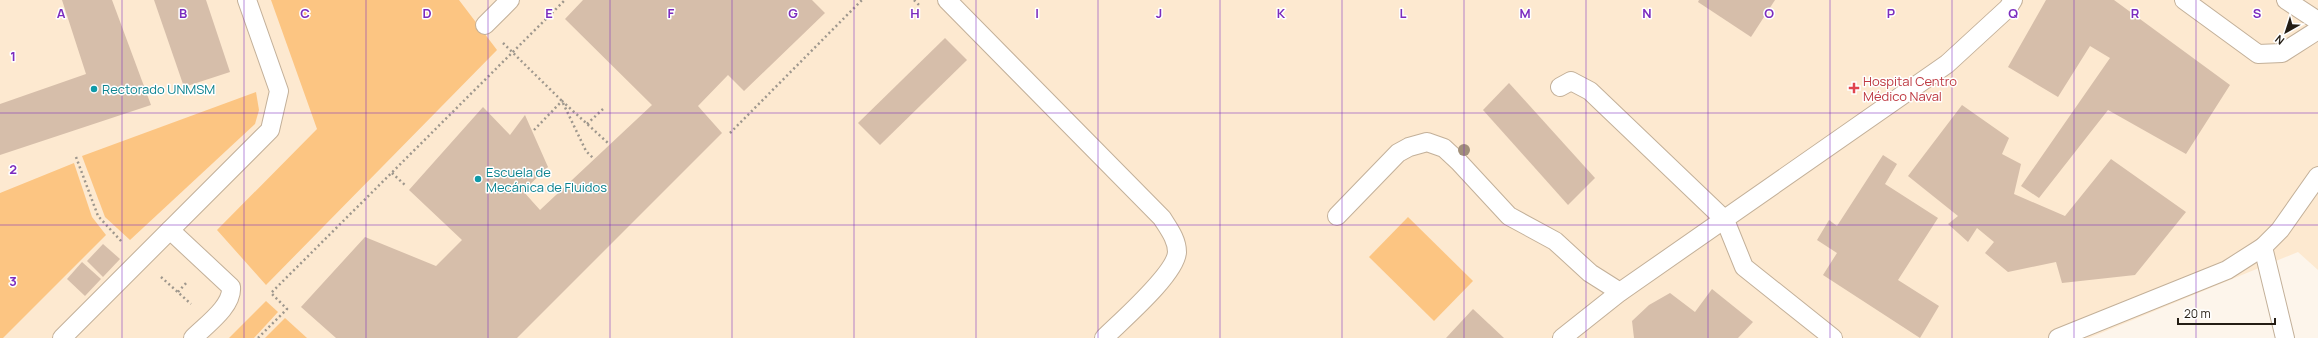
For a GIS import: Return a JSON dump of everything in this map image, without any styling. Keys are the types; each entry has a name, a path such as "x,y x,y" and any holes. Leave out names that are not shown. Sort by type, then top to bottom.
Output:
{"lane":[{"path":"62,338 270,130 280,91 247,0"},
{"path":"485,25 510,0"},
{"path":"947,0 1162,218 1172,235 1177,252 1168,272 1104,338"},
{"path":"1562,338 1620,292 1947,64 2008,8 2013,0"},
{"path":"2184,0 2258,54 2282,53 2318,30"},
{"path":"2286,0 2314,13"},
{"path":"1560,87 1571,81 1590,91 1725,220 1744,267 1833,338"},
{"path":"1337,216 1398,153 1409,147 1427,142 1444,148 1509,216 1555,241 1590,273 1620,292"},
{"path":"2058,338 2227,270 2263,247 2280,230 2318,176"},
{"path":"170,230 231,287 232,295 226,304 193,338"},
{"path":"2263,247 2285,338"}],"path":[{"path":"258,338 287,309 271,293 565,0"},
{"path":"730,133 862,0"},
{"path":"485,25 562,101 608,143"},
{"path":"534,130 562,101"},
{"path":"562,101 586,151 592,158"},
{"path":"586,124 603,109"},
{"path":"76,157 98,216 111,232 123,243"},
{"path":"392,173 406,186"},
{"path":"157,273 192,305"}],"shaded area":[{"path":"0,0 2318,0 2318,270 2298,252 2089,338 0,338"},
{"path":"271,0 459,0 497,50 266,285 217,230 317,129"},
{"path":"256,92 259,110 255,124 130,240 105,217 82,156"},
{"path":"74,163 92,217 106,235 3,338 0,338 0,193"},
{"path":"1408,217 1473,281 1434,321 1369,257"},
{"path":"266,301 278,312 254,338 229,338"},
{"path":"285,318 307,338 265,338"}],"building":[{"name":"Rectorado UNMSM","path":"62,0 112,0 151,105 0,155 0,104 86,74"},
{"path":"154,0 206,0 230,72 184,87"},
{"name":"Escuela de Mecánica de Fluidos","path":"583,0 812,0 825,13 744,91 728,75 698,106 722,133 517,338 336,338 301,307 365,237 436,266 462,240 409,190 483,107 510,135 525,115 548,167 523,191 540,210 652,105 565,19"},
{"path":"1699,0 1775,0 1751,37 1698,2"},
{"path":"2046,0 2114,0 2230,85 2186,154 2108,110 2039,198 2021,186 2110,58 2090,46 2058,97 2008,67"},
{"path":"945,38 967,60 880,145 858,123"},
{"path":"1509,83 1595,178 1568,205 1483,110"},
{"path":"1962,105 2009,138 2002,154 2021,164 2014,194 2065,216 2111,159 2186,212 2135,275 2062,283 2056,262 2008,272 1985,253 1994,242 1977,228 1968,242 1948,224 1958,216 1908,176"},
{"path":"1883,155 1897,164 1885,184 1938,218 1898,280 1939,306 1920,338 1823,275 1837,253 1817,240 1829,220 1837,226"},
{"path":"103,244 120,259 103,277 87,261"},
{"path":"82,262 101,279 85,296 67,279"},
{"path":"1712,289 1753,322 1738,338 1634,338 1632,321 1649,305 1670,293 1695,312"},
{"path":"1473,309 1504,338 1446,338"}],"place":[{"name":"Hospital Centro Médico Naval","path":"1854,88"},
{"name":"Rectorado UNMSM","path":"94,89"},
{"name":"Escuela de Mecánica de Fluidos","path":"478,179"}]}
